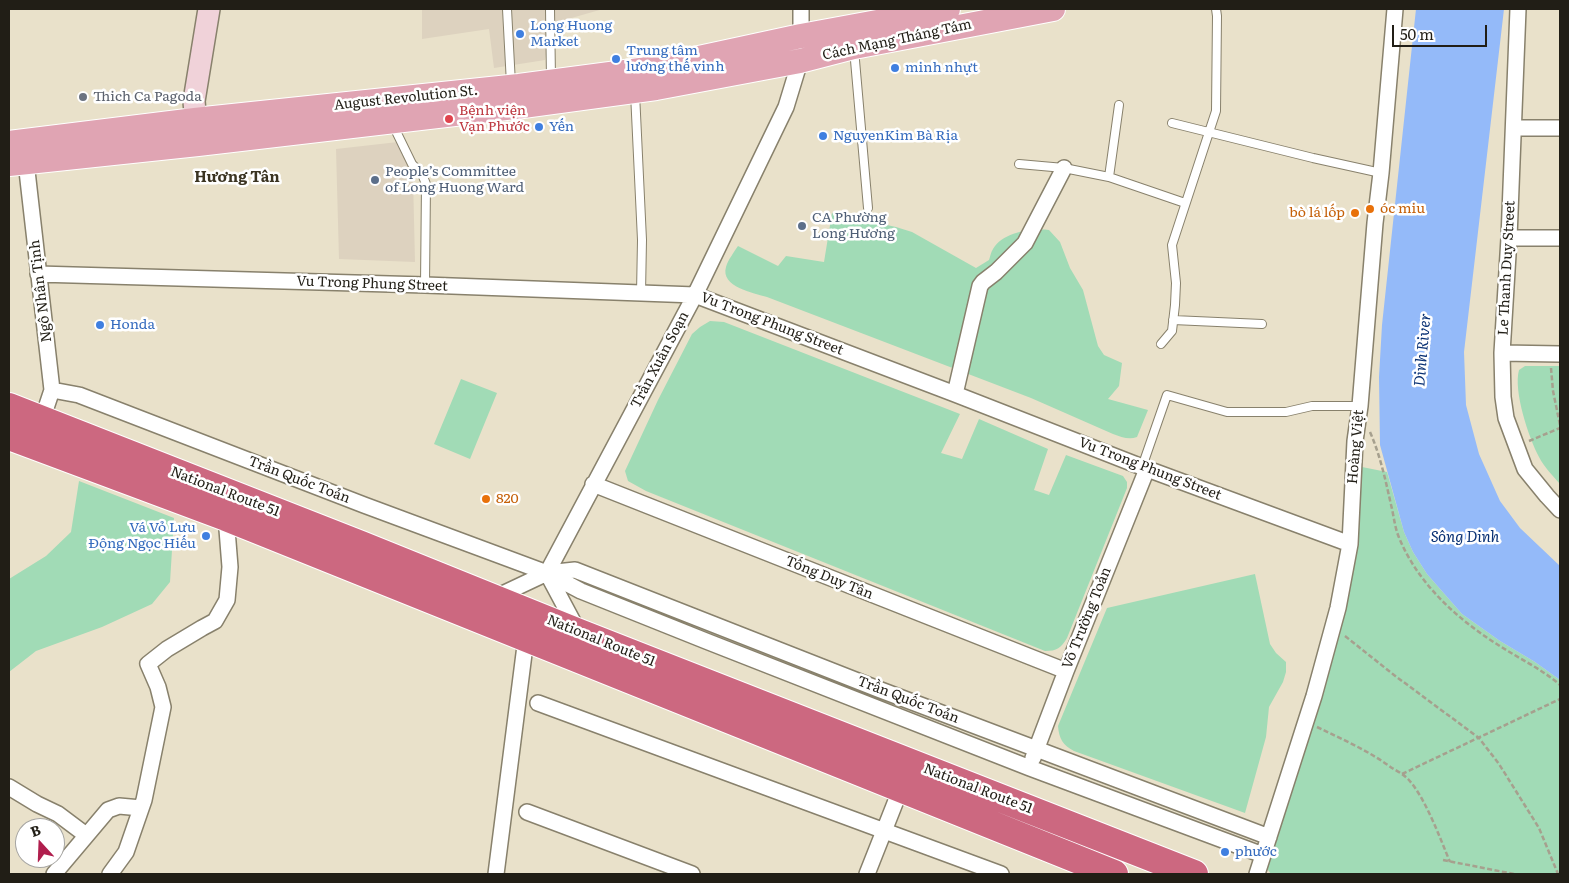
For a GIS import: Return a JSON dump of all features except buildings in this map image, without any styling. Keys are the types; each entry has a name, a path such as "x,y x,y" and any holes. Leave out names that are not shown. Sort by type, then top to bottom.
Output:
{"highway":[{"name":"National Route 51","path":"9,407 1194,874"},
{"name":"National Route 51","path":"9,436 226,517 1114,874"}],"main road":[{"name":"Cách Mạng Tháng Tám","path":"801,36 948,9"},
{"name":"Cách Mạng Tháng Tám","path":"800,61 854,47 1053,9"},
{"name":"August Revolution St.","path":"9,143 648,69 801,36"},
{"path":"800,61 801,36"},
{"name":"August Revolution St.","path":"17,163 523,106 635,90 800,61"}],"street":[{"path":"198,144 194,101 209,9"},
{"path":"801,9 801,36"},
{"name":"Hoàng Việt","path":"1257,874 1314,696 1338,608 1350,544 1355,441 1360,406 1395,9"},
{"name":"Le Thanh Duy Street","path":"1518,9 1509,238 1502,352 1503,397 1506,418 1525,469 1560,510"},
{"name":"Trần Xuân Soạn","path":"546,572 696,295 786,107 800,61"},
{"path":"1514,128 1560,128"},
{"name":"Ngô Nhân Tịnh","path":"17,163 38,274 52,390 42,420"},
{"path":"955,394 980,286 1025,243 1064,168"},
{"path":"1509,238 1560,238"},
{"name":"Vu Trong Phung Street","path":"38,274 696,295 1145,468 1350,544"},
{"path":"1502,352 1555,354"},
{"name":"Trần Quốc Toản","path":"52,390 79,395 364,505 546,572 581,591 873,707 1263,855"},
{"name":"Võ Trường Toản","path":"1030,768 1145,468"},
{"name":"Tống Duy Tân","path":"593,484 1066,671"},
{"path":"110,874 126,852 141,808 163,707 158,687 148,664 181,641 215,621 227,600 230,567 226,517"},
{"name":"Trần Quốc Toản","path":"546,572 575,570 878,689 1269,837"},
{"path":"494,598 546,572 579,633"},
{"path":"706,641 712,624"},
{"path":"496,874 526,638"},
{"path":"873,707 878,689"},
{"path":"538,703 1001,874"},
{"path":"9,787 58,814 86,835"},
{"path":"867,874 901,788"},
{"path":"54,874 108,810 119,806 141,808"},
{"path":"527,812 692,874"}],"lane":[{"path":"506,9 511,86"},
{"path":"550,9 551,81"},
{"path":"1160,344 1172,330 1176,283 1172,244 1216,111 1216,9"},
{"path":"854,47 868,208"},
{"path":"635,90 642,230 641,293"},
{"path":"1110,177 1119,104"},
{"path":"390,121 407,150 412,164 422,174 426,184 424,285"},
{"path":"1172,123 1381,173"},
{"path":"1019,164 1064,168 1110,177 1185,203"},
{"path":"1173,320 1262,324"},
{"path":"1145,468 1167,395 1227,412 1286,412 1312,406 1360,406"}],"path":[{"path":"1516,446 1560,427 1553,391 1555,354"},
{"path":"1370,432 1377,449 1398,534 1410,559 1429,586 1449,609 1473,628 1504,649 1536,667 1560,685"},
{"path":"1341,633 1479,738 1499,764 1539,828 1558,874"},
{"path":"1402,774 1560,699"},
{"path":"1314,726 1355,745 1402,774 1418,794 1436,828 1450,862"},
{"path":"1443,860 1514,874"}],"shaded area":[{"name":"Long Huong Market","path":"422,9 603,9 568,19 551,29 545,60 494,68 489,29 422,39"},
{"path":"398,142 413,178 415,262 339,259 336,149"}],"green space":[{"path":"832,213 912,232 976,268 989,260 993,249 998,243 1011,235 1018,232 1049,230 1060,242 1070,268 1083,290 1098,346 1104,355 1122,363 1119,386 1108,399 1148,410 1137,437 1128,438 1113,434 1031,398 739,288 728,280 726,267 738,246 778,266 786,256 824,262"},
{"path":"710,321 724,322 960,414 941,453 962,459 979,419 1048,449 1034,490 1049,495 1066,455 1123,476 1127,482 1127,488 1063,644 1056,650 1045,651 646,491 628,481 625,471 658,400 692,334"},
{"path":"1525,366 1560,366 1560,484 1539,457 1523,414 1518,390 1518,379 1519,370"},
{"path":"461,379 497,393 470,459 434,444"},
{"path":"1362,467 1387,472 1404,532 1413,552 1427,574 1462,614 1560,680 1560,874 1271,874 1268,870 1267,864 1347,601 1354,565"},
{"path":"79,481 174,518 170,582 152,604 102,627 36,651 9,672 9,579 46,556 71,532"},
{"path":"1255,574 1270,644 1286,662 1286,672 1283,682 1269,707 1266,737 1245,813 1074,751 1064,744 1059,735 1058,726 1107,608"}],"water":[{"name":"Sông Dinh","path":"1416,9 1504,9 1464,352 1466,405 1479,454 1500,501 1520,528 1560,566 1560,680 1462,614 1427,574 1413,552 1404,532 1380,445 1379,377 1382,325"}],"place":[{"name":"Long Huong Market","path":"520,34"},
{"name":"Trung tâm lương thế vinh","path":"616,59"},
{"name":"minh nhựt","path":"895,68"},
{"name":"Thich Ca Pagoda","path":"83,97"},
{"name":"Bệnh viện Vạn Phước","path":"449,119"},
{"name":"Yến","path":"539,127"},
{"name":"NguyenKim Bà Rịa","path":"823,136"},
{"name":"People’s Committee of Long Huong Ward","path":"375,180"},
{"name":"óc miu","path":"1370,209"},
{"name":"bò lá lốp","path":"1355,213"},
{"name":"CA Phường Long Hương","path":"802,226"},
{"name":"Honda","path":"100,325"},
{"name":"820","path":"486,499"},
{"name":"Vá Vỏ Lưu Động Ngọc Hiếu","path":"206,536"},
{"name":"phước","path":"1225,852"}],"district":[{"name":"Hương Tân","path":"237,178"}],"water label":[{"name":"Dinh River","path":"1423,350"}]}
